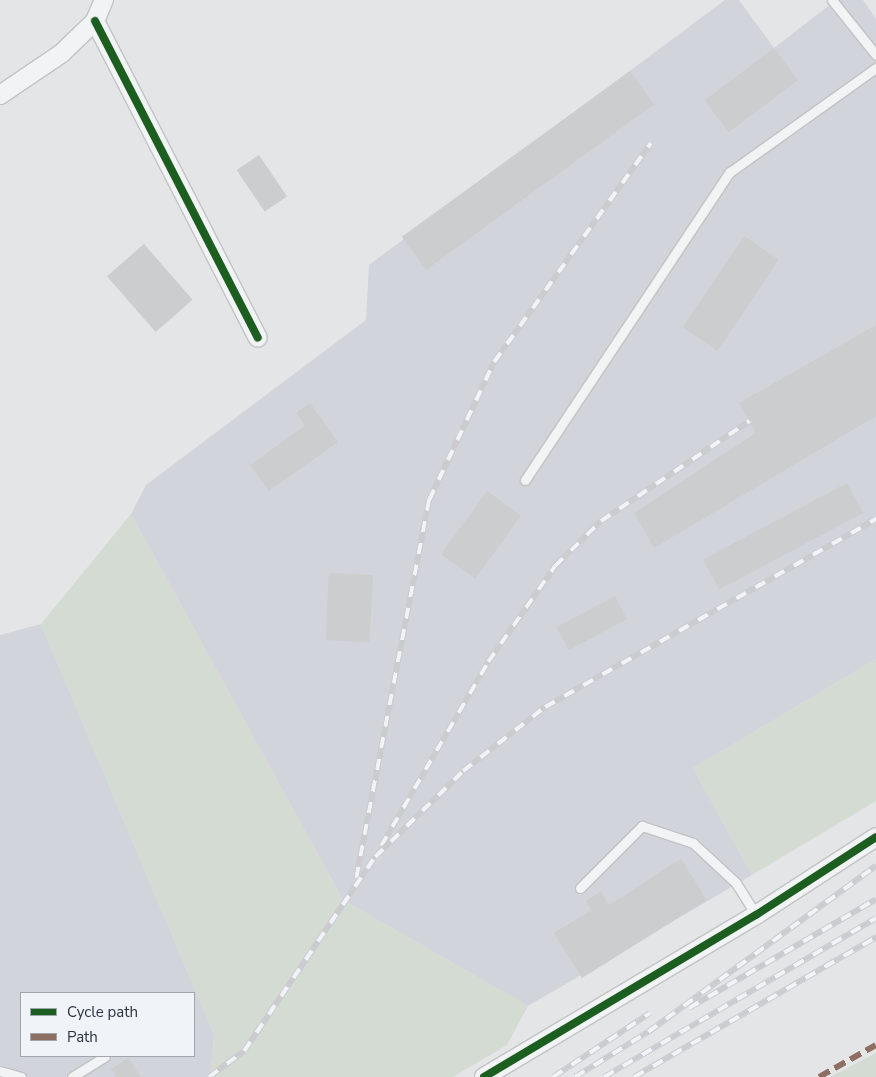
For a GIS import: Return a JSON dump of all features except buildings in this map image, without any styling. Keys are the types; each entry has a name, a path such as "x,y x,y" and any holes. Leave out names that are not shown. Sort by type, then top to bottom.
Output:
{"street":[{"path":"0,95 62,53 95,21 104,0"},
{"path":"95,21 258,338"},
{"path":"484,1077 756,915 876,837"}],"lane":[{"path":"832,0 876,55"},
{"path":"525,480 730,172 876,68"},
{"path":"580,888 642,826 693,843 736,884 756,915"},
{"path":"72,1077 103,1057"},
{"path":"0,1071 21,1077"}],"shaded area":[{"path":"725,0 739,0 774,48 836,0 863,0 876,19 876,659 693,768 752,875 528,1006 343,900 131,514 146,485 366,320 369,265"},
{"path":"131,514 343,900 528,1006 507,1045 453,1077 210,1077 214,1035 41,624"},
{"path":"41,624 214,1035 210,1077 0,1077 0,635"},
{"path":"876,659 876,801 752,875 693,768"},
{"path":"876,1053 876,1077 830,1077"}],"railway":[{"path":"356,878 429,500 494,362 651,143"},
{"path":"381,846 488,662 555,566 601,521 749,421"},
{"path":"209,1077 244,1051 375,857 463,771 545,707 876,519"},
{"path":"575,1077 648,1032 876,866"},
{"path":"689,1008 876,899"},
{"path":"604,1077 876,918"},
{"path":"634,1077 876,937"},
{"path":"553,1077 650,1013"}],"marked path":[{"path":"819,1077 876,1045"}],"cycle path":[{"path":"95,21 258,338"},
{"path":"484,1077 756,915 876,837"}]}
